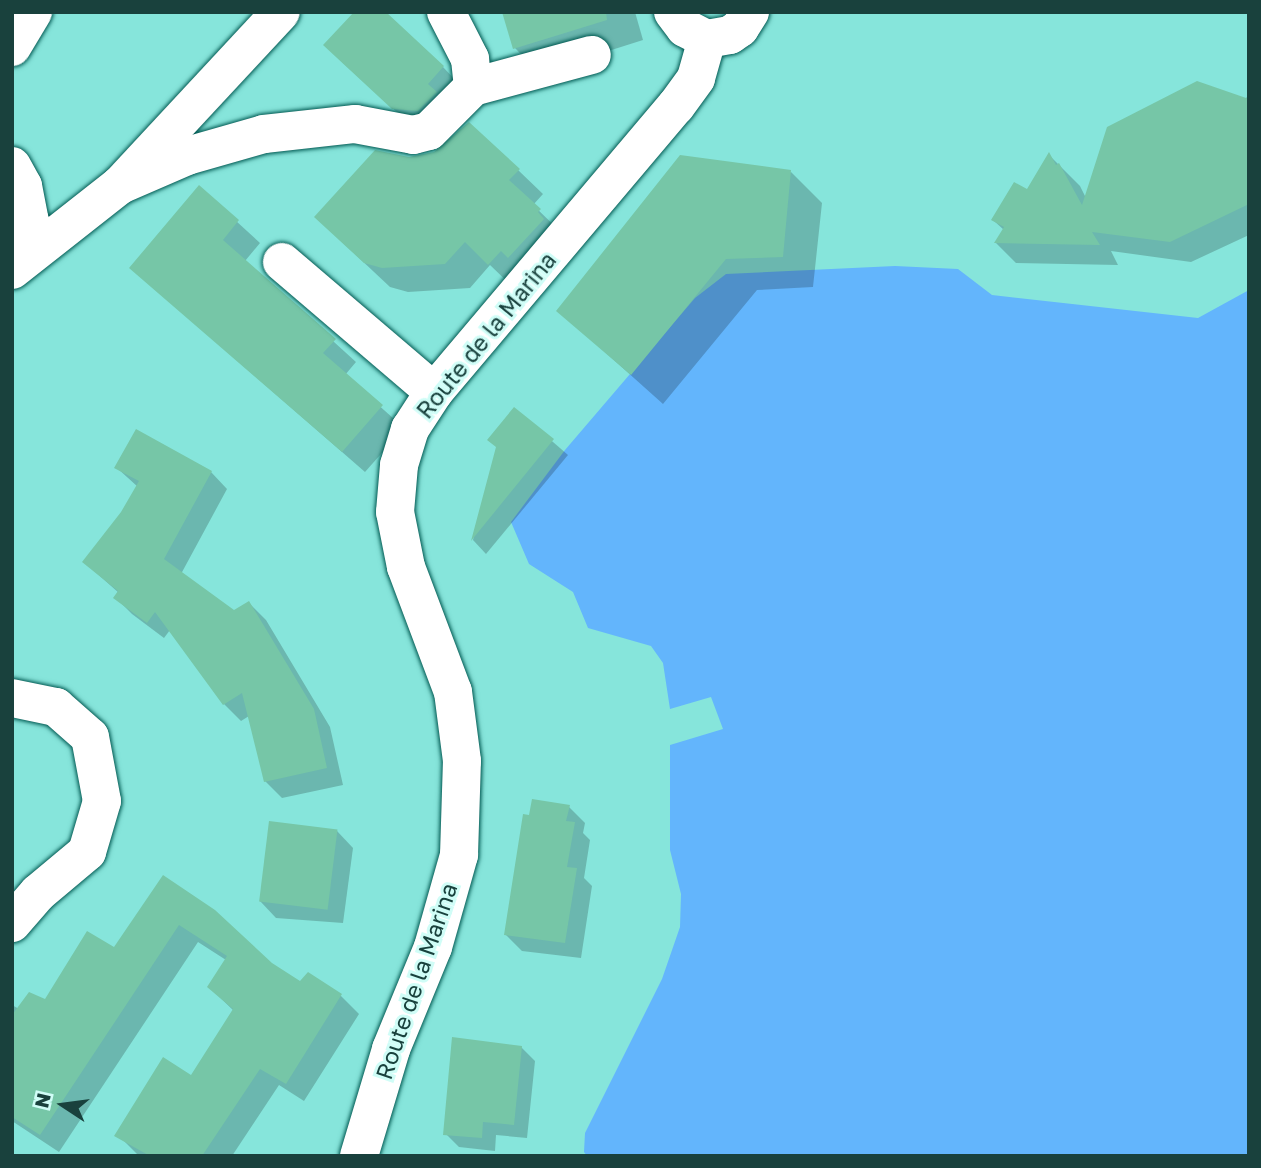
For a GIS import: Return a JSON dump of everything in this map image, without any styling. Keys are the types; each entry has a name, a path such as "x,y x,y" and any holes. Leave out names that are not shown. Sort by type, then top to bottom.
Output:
{"main road":[{"path":"12,47 33,12"},
{"path":"17,266 120,185 281,12"},
{"path":"446,12 470,59 473,87"},
{"path":"673,12 685,28 708,39 730,35 740,28 750,12"},
{"name":"Route de la Marina","path":"359,1156 391,1049 433,947 459,855 462,761 453,692 406,567 394,512 399,465 410,429 434,392 677,106 696,78 708,39"},
{"path":"120,185 187,156 264,134 355,124 413,135 429,131 473,87 592,55"},
{"path":"12,166 23,186 30,221 17,266"},
{"path":"282,262 434,392"},
{"path":"12,698 56,707 90,737 102,801 87,852 38,893 12,923"}],"water":[{"path":"895,266 958,269 992,295 1198,318 1249,290 1249,1156 587,1156 584,1152 585,1133 662,979 680,927 681,894 670,850 670,745 723,729 711,697 670,709 663,663 651,646 588,628 573,592 529,564 511,522 565,450 695,298 726,274"}],"building":[{"path":"354,12 386,12 444,66 428,84 437,92 418,111 392,109 323,45"},
{"path":"502,12 606,12 607,20 513,49"},
{"path":"1197,81 1249,99 1249,204 1170,242 1092,232 1100,245 994,243 1004,227 991,220 1014,182 1027,189 1049,152 1056,165 1059,163 1082,205 1107,127"},
{"path":"469,122 520,169 509,180 541,209 538,212 544,219 508,258 501,251 488,265 465,242 445,264 382,268 364,263 314,217 375,150 409,157 434,152"},
{"path":"680,155 791,170 783,257 726,259 631,375 556,311"},
{"path":"199,185 239,220 223,240 336,339 323,353 383,405 342,452 129,268"},
{"path":"514,407 554,439 471,541 496,447 487,440"},
{"path":"136,429 212,471 164,559 234,610 249,601 314,709 327,768 264,782 242,693 223,705 155,612 147,623 113,598 118,591 82,562 121,512 139,481 114,468"},
{"path":"532,799 570,805 566,821 575,822 567,867 577,868 565,943 504,935 523,814 529,815"},
{"path":"269,821 337,829 328,910 259,901"},
{"path":"163,875 215,910 272,963 300,981 308,972 342,994 286,1084 260,1069 202,1156 150,1156 114,1136 163,1057 191,1075 233,1009 207,987 227,956 179,925 40,1135 12,1117 12,1015 29,992 45,999 87,931 114,947"},
{"path":"452,1037 522,1046 514,1125 483,1122 482,1138 443,1135"}]}
